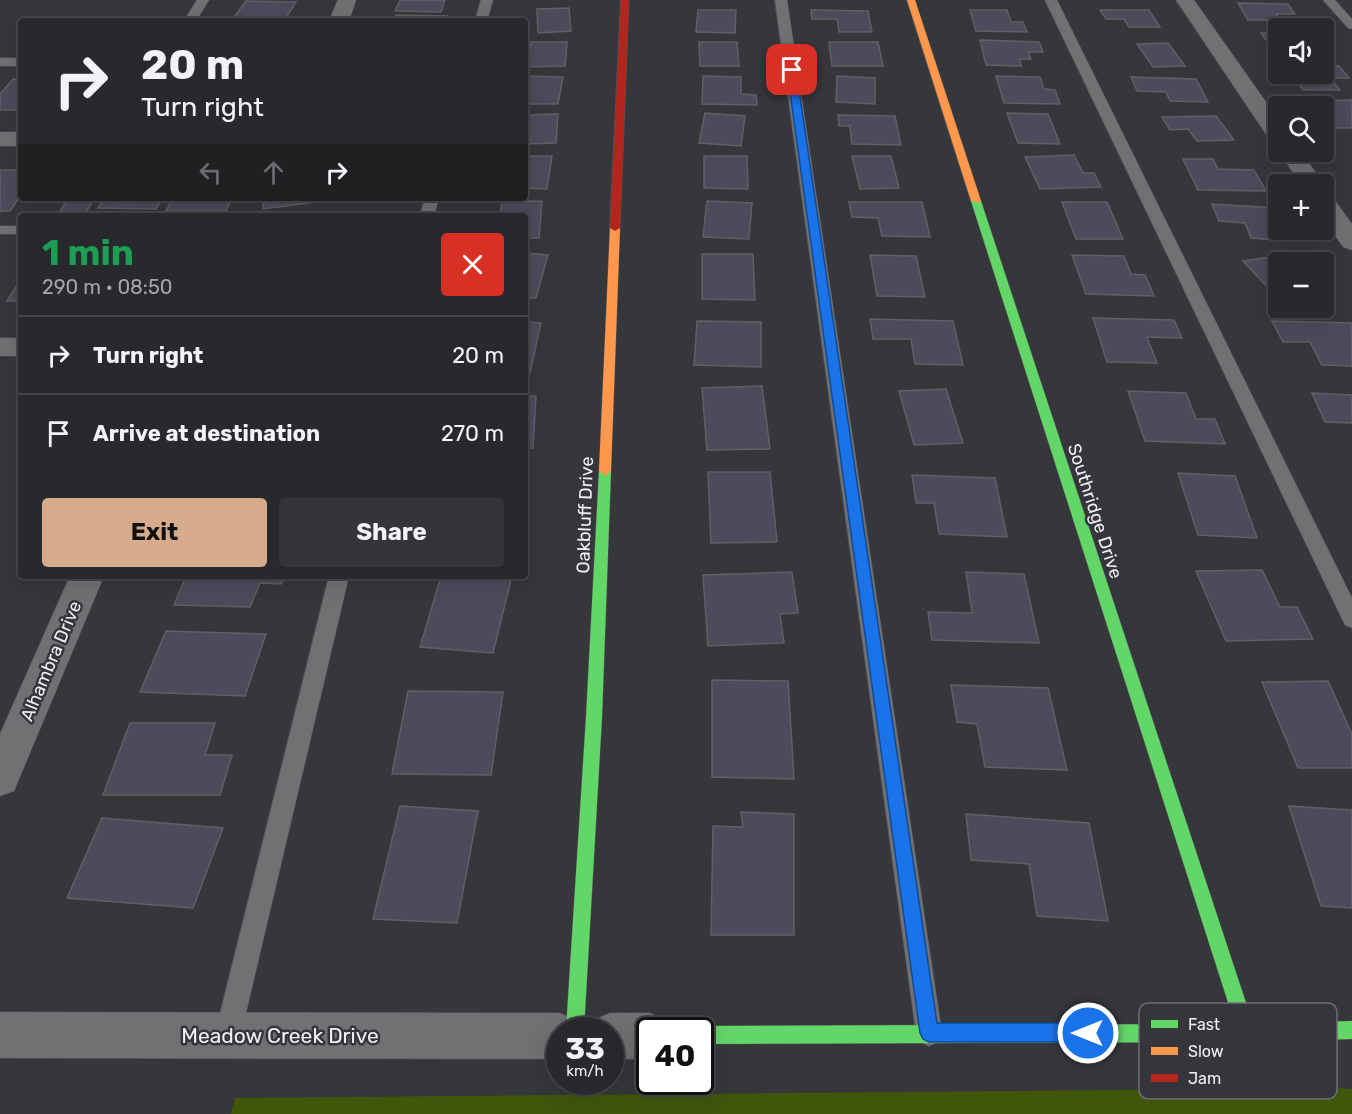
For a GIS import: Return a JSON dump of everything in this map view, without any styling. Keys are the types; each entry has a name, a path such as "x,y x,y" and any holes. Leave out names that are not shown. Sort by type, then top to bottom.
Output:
{"street":[{"path":"340,18 347,0"},
{"name":"Oakbluff Drive","path":"575,1017 594,717 625,0"},
{"name":"Southridge Drive","path":"910,0 1237,1003"},
{"path":"1185,0 1268,120"},
{"path":"0,140 18,140"},
{"path":"1334,216 1352,242"},
{"path":"0,347 18,347"},
{"name":"Alhambra Drive","path":"0,778 86,579"},
{"path":"1337,1030 1352,1030"},
{"path":"714,1035 1139,1033"},
{"name":"Meadow Creek Drive","path":"0,1035 546,1036"}],"lane":[{"path":"192,18 203,0"},
{"path":"482,18 487,0"},
{"path":"782,0 929,1033"},
{"path":"1051,0 1352,619"},
{"path":"1329,0 1352,26"},
{"path":"0,62 18,62"},
{"path":"0,230 18,230"},
{"path":"228,1034 338,579"}],"green space":[{"path":"1337,1088 1352,1089 1352,1114 231,1114 235,1098 1139,1090 1139,1099 1337,1099"}],"building":[{"path":"400,0 445,0 441,12 395,11"},
{"path":"246,1 296,2 286,18 233,18"},
{"path":"1238,3 1288,4 1295,14 1276,14 1279,18 1268,18 1268,20 1248,20"},
{"path":"569,8 571,31 538,33 537,9"},
{"path":"698,10 736,10 735,33 696,32"},
{"path":"811,10 868,11 872,32 839,32 837,19 812,19"},
{"path":"970,10 1007,10 1011,22 1023,22 1027,32 976,31"},
{"path":"1100,10 1149,10 1160,27 1129,27 1124,19 1106,19"},
{"path":"396,15 448,16 447,18 394,18"},
{"path":"1261,33 1268,33 1268,43"},
{"path":"980,40 1039,42 1043,52 1028,52 1031,59 1020,59 1021,66 986,65"},
{"path":"531,42 567,42 565,66 528,67"},
{"path":"699,42 737,42 739,66 700,66"},
{"path":"829,42 878,42 883,66 832,66"},
{"path":"1168,43 1185,66 1153,67 1137,44"},
{"path":"1334,66 1339,66 1349,78 1334,78"},
{"path":"528,76 563,77 558,104 528,104"},
{"path":"703,76 741,77 741,94 756,95 757,105 702,104"},
{"path":"837,76 875,78 875,104 836,102"},
{"path":"996,76 1040,77 1044,89 1055,90 1060,104 1004,103"},
{"path":"1131,77 1196,79 1208,102 1170,101 1166,92 1137,91"},
{"path":"13,79 18,80 18,110 0,110 0,94"},
{"path":"1334,83 1340,90 1303,90 1298,84"},
{"path":"1334,100 1352,100 1352,128 1334,127"},
{"path":"705,113 745,116 741,146 699,143"},
{"path":"1007,113 1048,114 1060,144 1018,143"},
{"path":"558,114 556,143 528,144 528,115"},
{"path":"838,115 895,116 901,145 852,144 850,126 839,126"},
{"path":"1216,116 1234,140 1197,141 1188,129 1170,130 1162,117"},
{"path":"1074,155 1083,173 1094,173 1101,187 1040,189 1025,157"},
{"path":"528,156 552,156 547,189 528,188"},
{"path":"704,156 747,156 748,189 704,188"},
{"path":"852,156 891,156 899,188 860,189"},
{"path":"1183,159 1213,159 1218,169 1254,170 1266,191 1198,190"},
{"path":"0,170 18,170 18,199 10,211 0,211"},
{"path":"67,201 93,201 86,212 60,211"},
{"path":"103,201 160,201 156,209 98,208"},
{"path":"171,201 231,201 226,211 166,211"},
{"path":"263,201 323,201 263,209"},
{"path":"542,201 539,238 528,238 528,213 500,213 502,202"},
{"path":"707,201 752,203 749,239 703,237"},
{"path":"849,202 922,202 930,237 882,236 878,218 852,217"},
{"path":"1062,202 1107,202 1123,239 1076,239"},
{"path":"1212,204 1268,208 1268,239 1251,238 1245,223 1219,221"},
{"path":"528,253 548,255 536,298 528,298"},
{"path":"702,254 753,254 755,300 702,299"},
{"path":"870,255 916,256 925,297 877,296"},
{"path":"1072,255 1124,256 1131,274 1145,275 1154,296 1086,294"},
{"path":"1268,257 1268,288 1243,261"},
{"path":"18,284 18,301 7,301"},
{"path":"1093,318 1174,320 1182,338 1147,337 1157,363 1107,362"},
{"path":"870,319 953,321 963,365 915,364 911,339 873,339"},
{"path":"697,321 761,322 761,367 694,365"},
{"path":"1272,321 1352,323 1352,366 1322,365 1310,342 1283,342"},
{"path":"528,322 541,323 530,373 528,373"},
{"path":"762,386 770,449 707,450 702,388"},
{"path":"946,389 963,443 914,445 899,391"},
{"path":"1128,391 1186,393 1196,419 1215,419 1225,444 1145,441"},
{"path":"1312,393 1352,395 1352,423 1325,422"},
{"path":"528,396 536,396 533,448 528,448"},
{"path":"708,472 770,472 777,542 711,543"},
{"path":"1178,473 1235,476 1257,538 1198,535"},
{"path":"912,475 995,478 1007,537 939,534 934,503 916,503"},
{"path":"1262,570 1280,607 1297,607 1313,639 1226,641 1196,571"},
{"path":"792,572 798,613 780,614 784,643 708,646 703,575"},
{"path":"966,572 1024,574 1039,643 932,640 928,612 972,613"},
{"path":"185,579 283,579 281,584 260,583 250,607 174,605"},
{"path":"440,579 511,579 493,653 420,647"},
{"path":"166,631 266,634 245,696 140,692"},
{"path":"712,680 788,681 794,779 712,777"},
{"path":"1328,681 1352,734 1352,768 1298,768 1262,682"},
{"path":"951,685 1048,688 1067,770 985,767 977,724 957,722"},
{"path":"408,691 503,692 491,775 392,774"},
{"path":"130,723 215,723 205,755 232,755 220,795 103,795"},
{"path":"400,806 478,811 457,923 373,919"},
{"path":"1289,806 1352,810 1352,908 1321,906"},
{"path":"741,812 794,814 794,935 711,935 713,826 743,827"},
{"path":"966,814 1089,823 1108,921 1037,916 1029,864 971,860"},
{"path":"102,818 223,828 193,908 67,898"}],"traffic: fast":[{"path":"976,201 1237,1003"},
{"path":"576,1017 594,717 605,471"},
{"path":"1337,1030 1352,1030"},
{"path":"714,1035 1139,1033"}],"traffic: slow":[{"path":"911,0 976,201"},
{"path":"605,471 615,228"}],"traffic: jam":[{"path":"615,228 625,0"}],"route":[{"path":"792,70 929,1033 1088,1033"}]}
